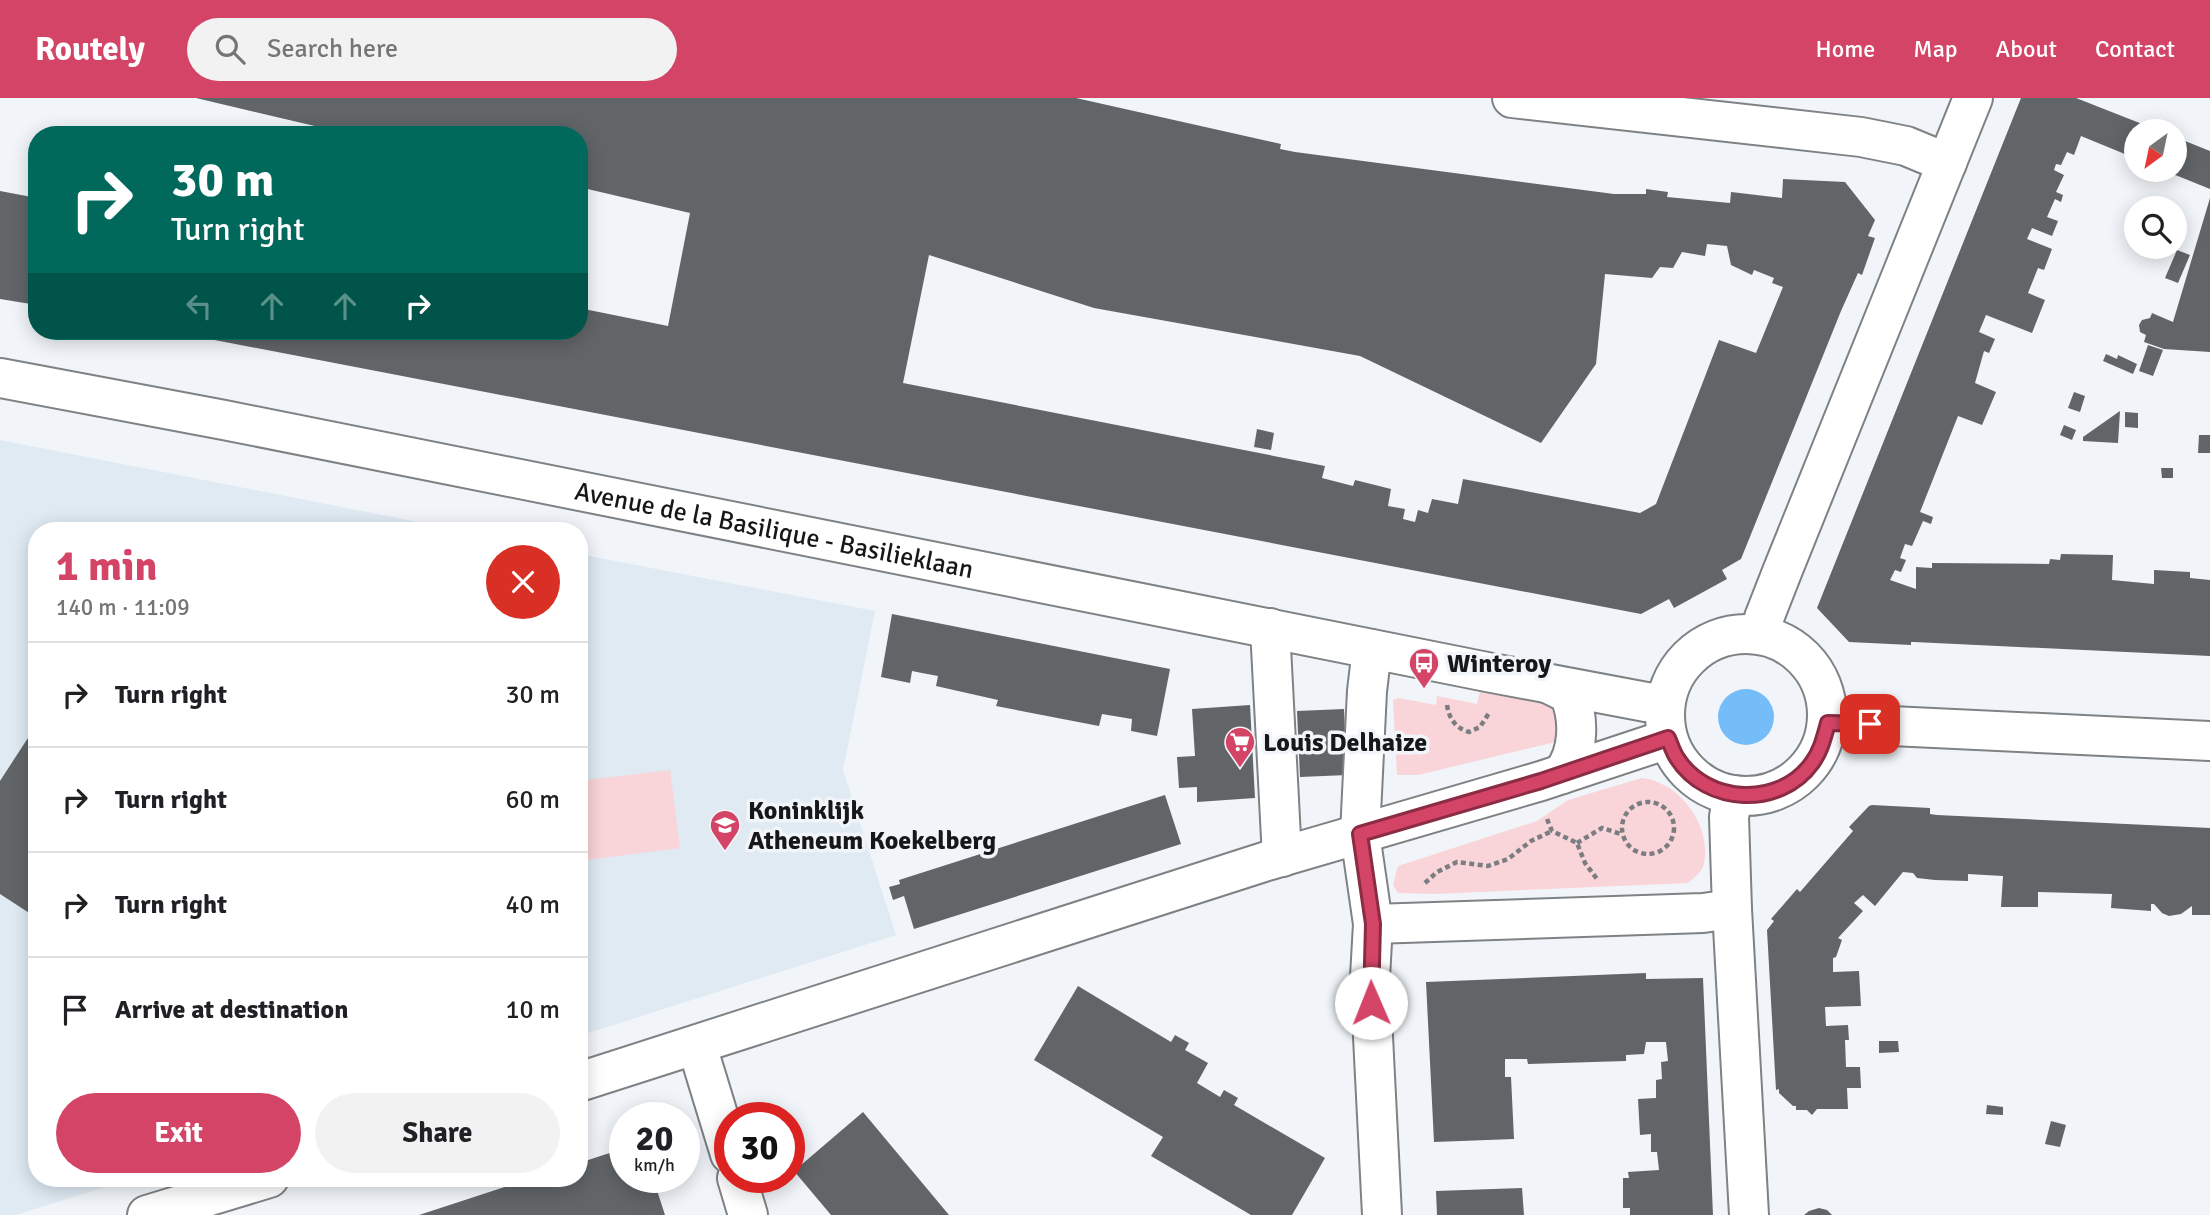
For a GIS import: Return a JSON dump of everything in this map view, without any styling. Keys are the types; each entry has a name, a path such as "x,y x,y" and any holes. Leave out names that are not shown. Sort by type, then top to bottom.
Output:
{"street":[{"path":"1512,98 1861,137 1906,146 1947,163"},
{"path":"1761,634 1764,618 1782,572 1973,98"},
{"name":"Avenue de la Basilique - Basilieklaan","path":"0,379 224,420 1646,702 1667,721"},
{"path":"1270,628 1282,857"},
{"path":"1739,633 1761,634 1784,642 1804,656 1818,676 1827,699 1828,723 1812,764 1796,779 1777,790 1755,796 1733,795 1712,789 1693,776 1677,759 1667,721 1672,681 1683,663 1699,648 1718,638 1739,633"},
{"path":"1372,649 1367,691 1360,834 1373,924 1370,977 1382,1215"},
{"name":"Avenue de la Basilique - Basilieklaan","path":"1549,684 1569,694 1576,710 1575,748 1571,762 1562,774"},
{"path":"588,1079 1282,857 1562,774 1667,721"},
{"path":"1828,723 2210,741"},
{"path":"1733,795 1729,817 1732,909 1749,1215"},
{"path":"1373,924 1703,913 1732,909"},
{"path":"697,1046 714,1102"},
{"path":"147,1215 239,1187"},
{"path":"741,1193 748,1215"}],"path":[{"path":"1446,705 1451,720 1460,730 1469,732 1480,727 1489,713"},
{"path":"1577,843 1602,828 1621,834 1633,852 1653,855 1670,843 1674,823 1662,806 1642,802 1625,814 1621,834"},
{"path":"1544,813 1552,831 1577,843 1585,863 1599,881"},
{"path":"1414,924 1412,905 1415,894 1437,872 1457,862 1488,866 1508,859 1531,841 1552,831"}],"shaded area":[{"path":"0,440 418,522 28,522 28,1187 105,1187 16,1215 0,1215"},
{"name":"Koninklijk Atheneum Koekelberg","path":"588,556 875,611 843,770 896,935 588,1033"},
{"path":"1480,691 1545,703 1557,710 1564,740 1418,775 1397,775 1393,700 1399,698 1436,705 1437,696 1477,704"},
{"path":"670,770 680,848 588,860 588,780"},
{"path":"1642,778 1670,788 1691,810 1699,823 1704,838 1703,867 1688,883 1434,894 1398,893 1393,885 1398,866 1537,821 1568,800"}],"water":[{"path":"1740,689 1752,689 1766,697 1774,711 1772,728 1766,737 1752,745 1740,745 1723,733 1718,723 1718,711 1730,694"}],"building":[{"path":"196,98 1076,98 1281,144 1280,149 1295,152 1614,194 1646,194 1646,189 1668,192 1667,197 1730,203 1731,192 1782,198 1783,179 1845,182 1875,220 1868,236 1875,238 1862,275 1858,273 1841,311 1741,559 1722,570 1727,579 1674,608 1669,599 1641,614 215,340 588,340 588,310 668,326 690,213 588,189 588,126 315,126","holes":["1707,244 1727,246 1731,265 1752,275 1754,270 1774,278 1772,283 1783,287 1756,353 1719,340 1656,504 1640,513 1463,479 1458,504 1432,499 1428,513 1418,510 1415,522 1403,519 1405,509 1388,506 1391,489 1355,480 1353,486 1322,478 1325,466 903,383 929,255 1094,308 1360,356 1541,443 1596,364 1605,274 1652,278 1660,267 1673,268 1682,252 1705,256"]},
{"path":"2021,98 2076,98 2129,119 2124,119 2124,154 2081,136 2074,155 2067,152 2061,165 2056,164 2054,170 2064,175 2056,192 2063,195 2061,202 2055,199 2047,217 2058,221 2052,236 2032,228 2027,239 2052,249 2044,270 2038,268 2028,293 2045,300 2032,333 1986,315 1979,332 1995,339 1989,353 1984,351 1975,383 1996,392 1982,425 1958,416 1920,512 1933,517 1931,524 1923,521 1912,546 1905,544 1900,558 1906,560 1901,572 1895,570 1890,580 1916,589 1916,567 1932,568 1932,563 2049,564 2050,559 2060,560 2061,554 2113,555 2112,580 2154,584 2154,570 2190,572 2190,578 2210,580 2210,656 1914,642 1911,642 1911,645 1849,642 1817,608"},
{"path":"2188,142 2210,151 2210,189 2188,180"},
{"path":"0,191 28,196 28,304 0,299"},
{"path":"2210,198 2210,352 2164,349 2144,342 2146,335 2140,332 2139,325 2142,320 2150,318 2152,313 2173,322"},
{"path":"2187,254 2190,255 2178,283 2165,278 2173,259 2187,259"},
{"path":"2148,345 2163,350 2153,376 2139,371"},
{"path":"2106,354 2117,359 2118,355 2137,364 2133,374 2103,361"},
{"path":"2074,392 2085,396 2080,412 2068,408"},
{"path":"2120,411 2118,443 2083,441 2083,437"},
{"path":"2125,412 2138,413 2138,428 2125,427"},
{"path":"2064,425 2076,430 2072,440 2060,435"},
{"path":"1257,429 1274,433 1271,450 1254,447"},
{"path":"2199,435 2210,435 2210,453 2198,453"},
{"path":"2161,468 2173,468 2173,478 2162,478"},
{"path":"892,614 1170,669 1157,736 1131,731 1132,719 1102,714 1099,726 996,706 998,700 936,686 938,676 912,671 910,683 881,677"},
{"path":"1250,705 1255,798 1197,802 1197,787 1179,788 1177,757 1195,756 1192,709"},
{"path":"1344,709 1347,775 1300,777 1297,711"},
{"path":"28,738 28,912 0,894 0,781"},
{"path":"1165,795 1181,844 914,929 904,896 893,900 889,887 900,884 899,880"},
{"path":"1872,805 1930,808 1930,814 1937,815 2210,828 2210,915 2192,915 2192,906 2181,914 2169,916 2154,904 2151,904 2151,911 2111,908 2112,894 2038,892 2038,907 2001,907 2003,876 1968,874 1968,881 1935,880 1917,878 1913,873 1903,872 1875,906 1863,895 1854,903 1863,911 1838,938 1842,940 1836,957 1833,958 1833,972 1859,971 1861,1006 1825,1007 1826,1026 1848,1025 1849,1040 1845,1040 1846,1067 1860,1067 1861,1088 1847,1088 1848,1109 1817,1109 1812,1115 1807,1110 1796,1110 1796,1106 1779,1093 1779,1089 1776,1090 1767,930 1774,921 1771,919 1797,889 1800,892 1853,831 1849,827"},
{"path":"1646,973 1646,979 1703,978 1713,1215 1630,1215 1630,1208 1623,1208 1623,1178 1629,1178 1628,1172 1659,1170 1657,1152 1651,1152 1651,1134 1640,1135 1638,1099 1656,1098 1656,1080 1662,1079 1661,1062 1668,1061 1666,1042 1646,1042 1644,1054 1626,1055 1626,1061 1528,1064 1527,1059 1505,1059 1505,1077 1511,1077 1514,1139 1434,1142 1426,982"},
{"path":"1078,986 1171,1042 1175,1035 1189,1043 1185,1050 1208,1063 1197,1083 1220,1097 1224,1090 1238,1098 1234,1105 1325,1158 1292,1215 1251,1215 1151,1156 1163,1137 1034,1060"},
{"path":"1879,1041 1898,1041 1899,1052 1879,1053"},
{"path":"1987,1105 2003,1107 2003,1115 1986,1114"},
{"path":"863,1112 949,1215 831,1215 805,1184 805,1162"},
{"path":"2051,1121 2066,1125 2060,1147 2045,1144"},
{"path":"609,1153 609,1193 658,1193 665,1215 419,1215 505,1187 588,1187 588,1160"},
{"path":"1522,1188 1524,1215 1437,1215 1436,1191"},
{"path":"1819,1208 1832,1215 1804,1215 1809,1211"}],"place":[{"name":"Winteroy","path":"1424,690"},
{"name":"Louis Delhaize","path":"1240,769"},
{"name":"Koninklijk Atheneum Koekelberg","path":"725,852"}],"route":[{"path":"1371,1003 1373,924 1360,834 1541,781 1668,738 1677,759 1693,776 1712,789 1733,795 1755,796 1777,790 1796,779 1812,764 1828,723 1870,724"}]}
